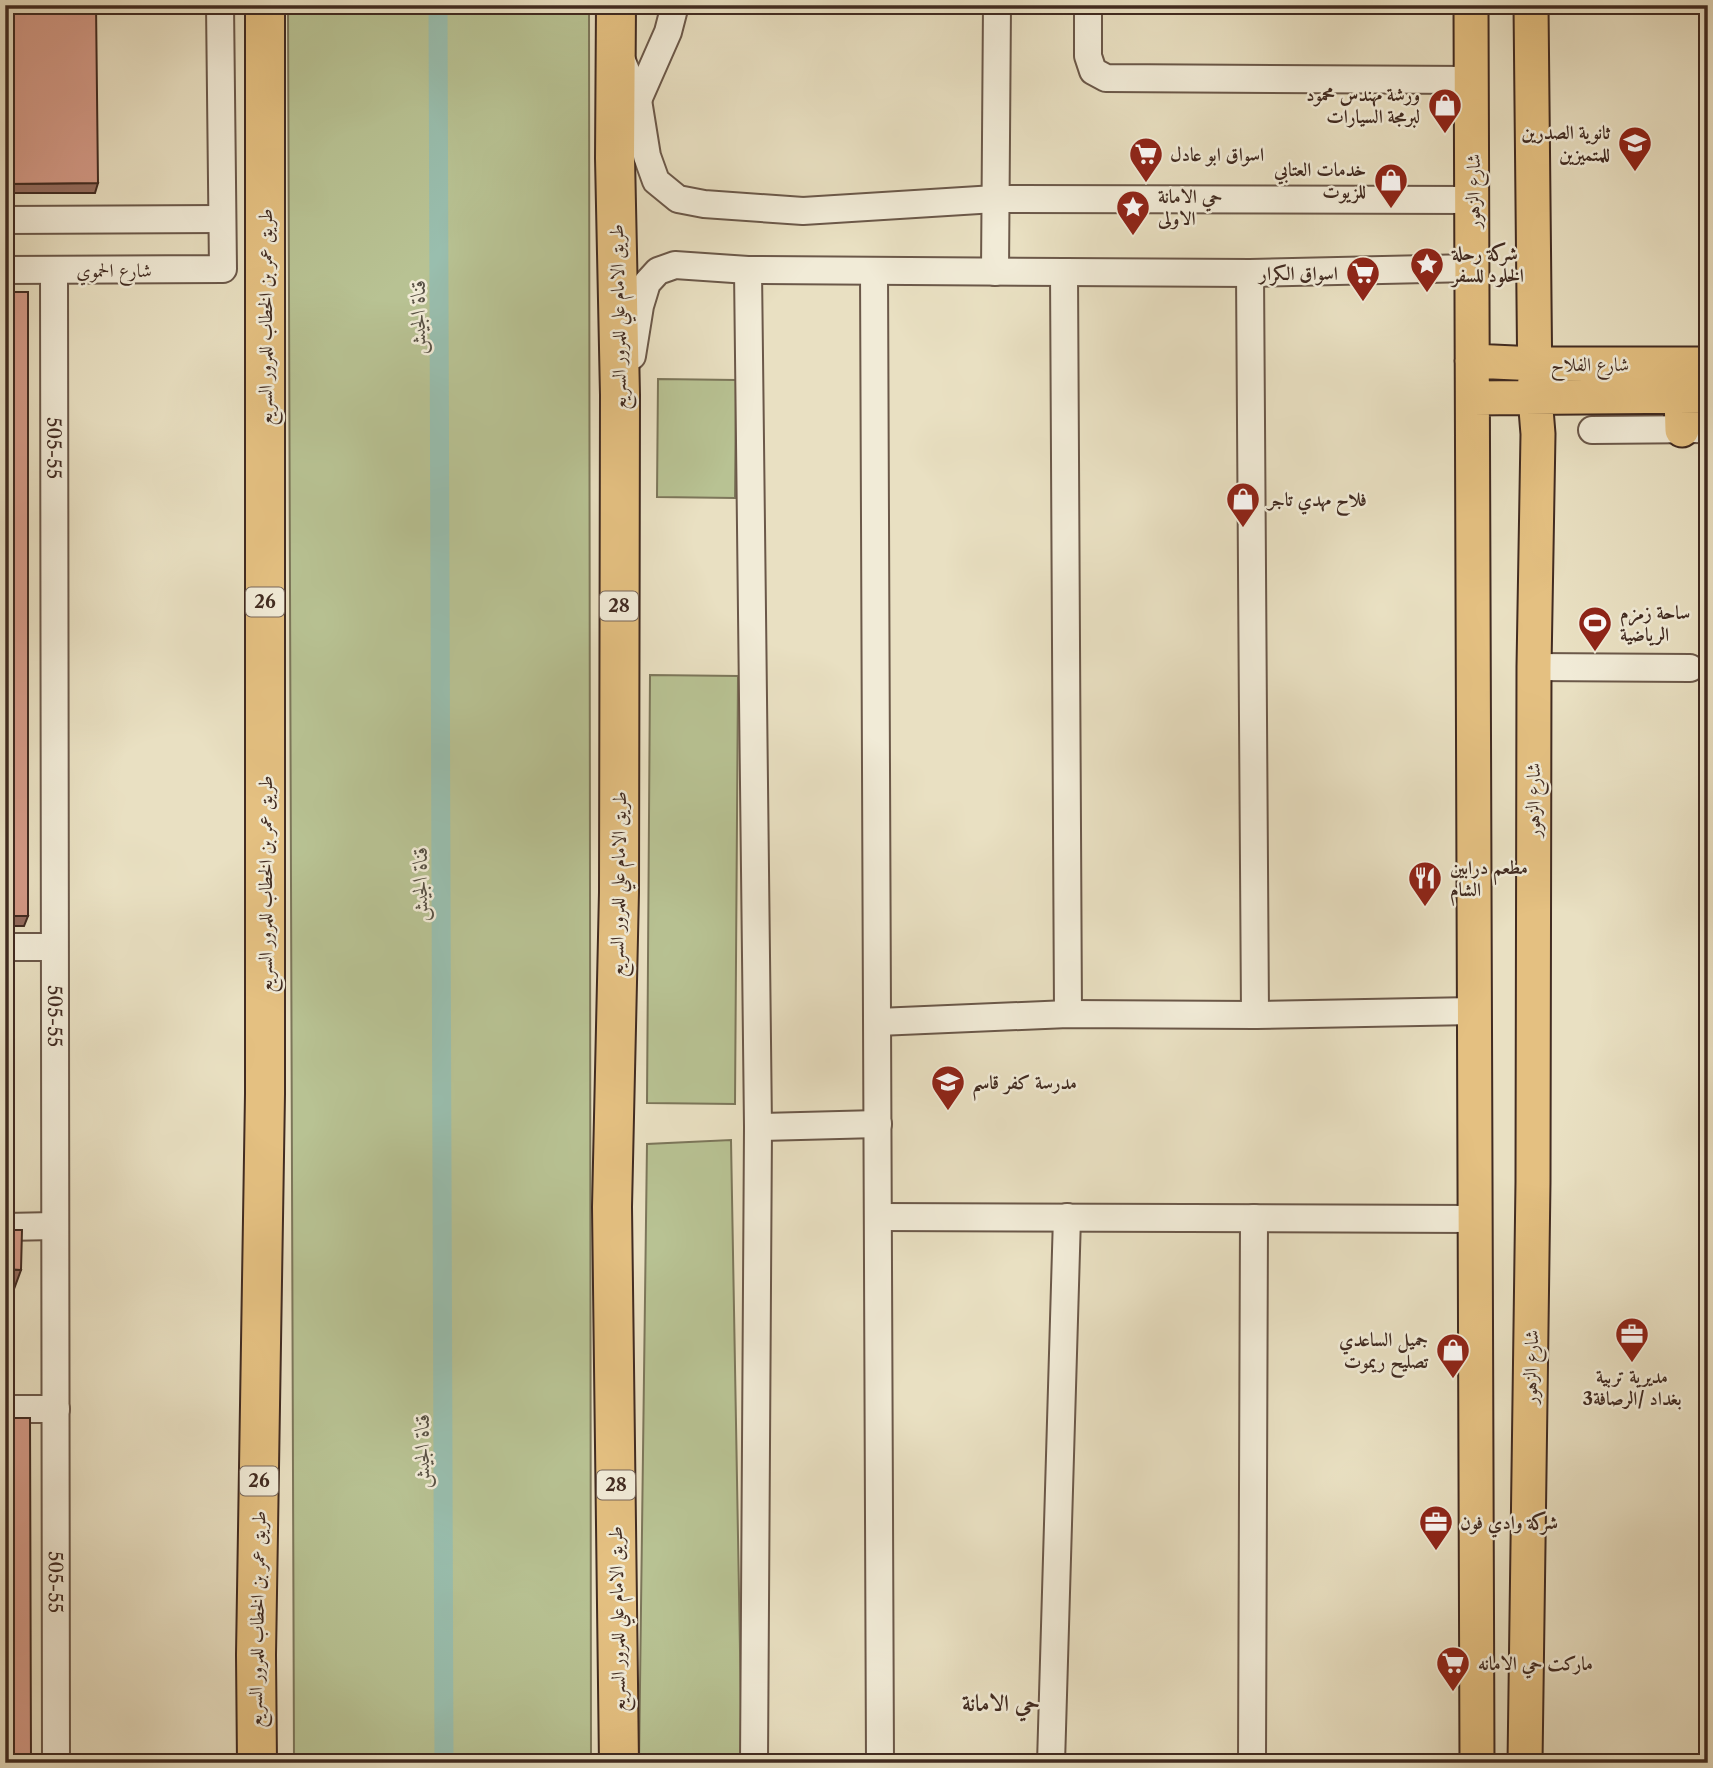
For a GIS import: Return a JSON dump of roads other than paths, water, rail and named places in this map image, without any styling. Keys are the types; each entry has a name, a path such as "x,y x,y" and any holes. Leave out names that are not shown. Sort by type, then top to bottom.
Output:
{"highway":[{"name":"طريق عمر بن الخطاب للمرور السريع","path":"257,1763 256,1641 264,1199 265,5"},
{"name":"طريق الامام علي للمرور السريع","path":"616,5 615,158 620,395 619,892 612,1207 619,1763"}],"main road":[{"name":"شارع الزهور","path":"1471,5 1477,1763"},
{"name":"شارع الزهور","path":"1525,1763 1533,1182 1534,667 1538,434 1535,397 1531,5"},
{"path":"1535,299 1542,319 1554,335 1568,346 1603,364"},
{"name":"شارع الفلاح","path":"1472,361 1536,364 1708,364"},
{"path":"1694,396 1695,429"},
{"name":"شارع الفلاح","path":"1473,398 1694,396"},
{"path":"1538,434 1592,397"}],"street":[{"path":"5,219 222,219 220,5"},
{"path":"638,100 668,32 675,5"},
{"path":"995,272 998,5"},
{"path":"1088,5 1088,56 1093,71 1106,78 1472,80"},
{"path":"616,45 638,100 647,156 656,181 678,199 704,204 803,211 995,199 1473,200"},
{"name":"شارع الحموي","path":"5,270 223,269 222,219"},
{"path":"620,395 634,350 640,306 647,283 658,271 675,265 747,270 1250,273 1472,268"},
{"name":"505-55","path":"54,270 56,1763"},
{"path":"747,270 758,1127 754,1763"},
{"path":"874,271 880,1763"},
{"path":"1064,272 1068,1014"},
{"path":"1250,273 1255,1015"},
{"path":"1592,429 1695,429"},
{"path":"1534,667 1690,668"},
{"path":"5,947 54,947"},
{"path":"878,1022 1068,1014 1255,1015 1474,1011"},
{"path":"758,1127 878,1124"},
{"path":"879,1216 1475,1219"},
{"path":"1051,1763 1067,1217"},
{"path":"1252,1763 1254,1218"},
{"path":"5,1227 55,1226"},
{"path":"5,1409 56,1409"}],"waterway":[{"name":"قناة الجيش","path":"438,5 444,1763"}],"place":[{"name":"ورشة مهندس محمود لبرمجة السيارات","path":"1445,135"},
{"name":"ثانوية الصدرين للمتميزين","path":"1635,173"},
{"name":"اسواق ابو عادل","path":"1146,184"},
{"name":"خدمات العتابي للزيوت","path":"1391,210"},
{"name":"حي الامانة الاولى","path":"1133,237"},
{"name":"شركة رحلة الخلود للسفر","path":"1427,294"},
{"name":"اسواق الكرار","path":"1363,303"},
{"name":"فلاح مهدي تاجر","path":"1243,529"},
{"name":"ساحة زمزم الرياضية","path":"1595,653"},
{"name":"مطعم درابين الشام","path":"1425,908"},
{"name":"مدرسة كفر قاسم","path":"948,1112"},
{"name":"مديرية تربية بغداد /الرصافة3","path":"1632,1364"},
{"name":"جميل الساعدي تصليح ريموت","path":"1453,1380"},
{"name":"شركة وادي فون","path":"1436,1552"},
{"name":"ماركت حي الامانه","path":"1453,1693"}],"district":[{"name":"حي الامانة","path":"1001,1703"}]}
